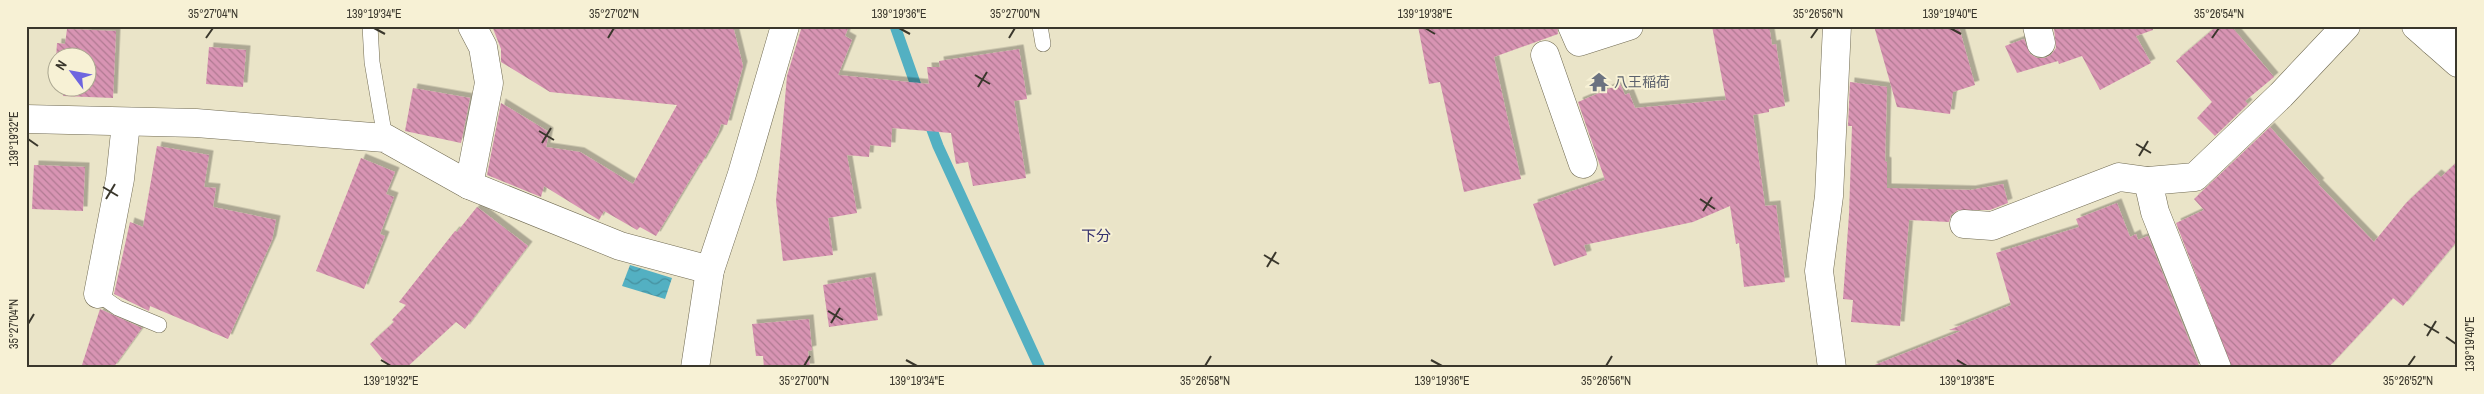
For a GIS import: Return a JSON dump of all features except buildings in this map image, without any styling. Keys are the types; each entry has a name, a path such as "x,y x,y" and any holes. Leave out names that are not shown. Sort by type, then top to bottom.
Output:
{"street":[{"path":"469,185 489,83 483,47 472,26"},
{"path":"695,368 710,270 742,174 784,26"},
{"path":"1584,164 1537,57 1576,34 1629,26"},
{"path":"1832,368 1818,271 1829,196 1837,26"},
{"path":"1964,224 1992,226 2119,177 2148,181 2195,177 2282,95 2346,26"},
{"path":"2424,34 2458,26"},
{"path":"2424,34 2458,63"},
{"path":"26,119 196,124 385,138 469,185 620,246 710,270"},
{"path":"98,294 120,178 126,123"},
{"path":"2148,181 2155,212 2217,353"}],"lane":[{"path":"370,26 372,62 385,138"},
{"path":"1040,26 1042,44"},
{"path":"98,294 118,308 159,325"}],"water":[{"path":"630,265 672,278 665,299 622,286"}],"waterway":[{"path":"895,26 920,97"},
{"path":"928,119 938,146 1040,368"}],"place":[{"name":"八王稲荷","path":"1599,82"}],"district":[{"name":"下分","path":"1096,236"}]}
